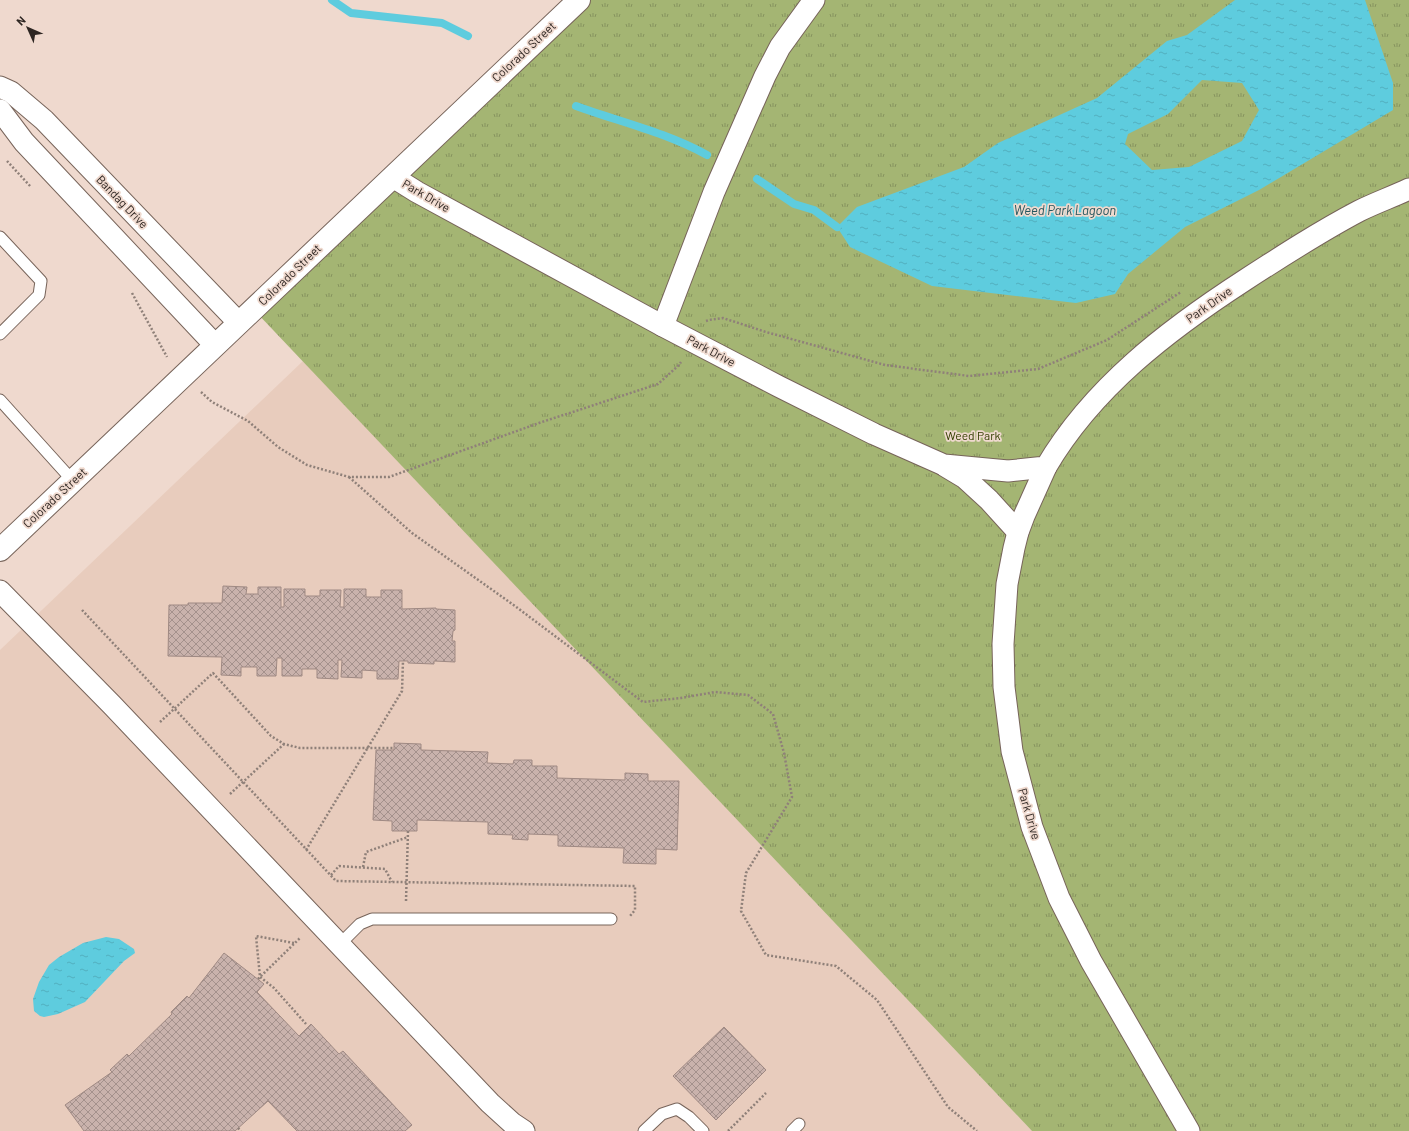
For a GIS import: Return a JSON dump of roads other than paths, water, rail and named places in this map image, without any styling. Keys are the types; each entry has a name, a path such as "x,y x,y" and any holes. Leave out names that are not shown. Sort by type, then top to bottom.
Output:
{"street":[{"name":"Colorado Street","path":"0,550 185,376 215,345 579,0"},
{"path":"663,326 714,192 765,76 780,47 814,0"},
{"name":"Bandag Drive","path":"0,87 11,92 44,120 239,323"},
{"path":"0,110 24,142 215,345"},
{"name":"Park Drive","path":"393,177 417,192 691,341 874,434 944,465 1008,471 1046,467"},
{"name":"Park Drive","path":"1189,1131 1084,947 1059,898 1032,827 1012,751 1004,687 1003,644 1007,584 1018,532 1046,467 1059,445 1097,398 1158,342 1206,306 1302,243 1360,211 1409,189"},
{"path":"944,465 965,478 989,500 1018,532"},
{"path":"0,591 143,737 490,1103 512,1123 524,1131"}],"lane":[{"path":"0,237 42,280 39,295 0,334"},
{"path":"0,400 73,481"},
{"path":"340,944 360,924 372,919 612,919"},
{"path":"644,1131 662,1114 677,1109 689,1117 703,1131"}],"water":[{"name":"Weed Park Lagoon","path":"1235,0 1365,0 1393,83 1393,110 1259,190 1185,227 1128,274 1115,294 1076,303 932,286 850,247 837,227 857,207 964,167 998,143 1097,98 1167,41 1187,35","holes":["1202,80 1242,83 1259,110 1242,141 1189,167 1152,170 1125,144 1128,134 1168,114"]},
{"path":"106,937 119,939 134,949 135,953 124,961 85,1002 58,1014 44,1017 40,1016 34,1011 33,999 39,982 49,965 59,957 83,943"}],"waterway":[{"path":"332,0 351,13 442,23 468,36"},
{"path":"576,106 659,134 707,155"},
{"path":"757,179 794,204 814,210 837,227"}],"park label":[{"name":"Weed Park","path":"973,436"}]}
